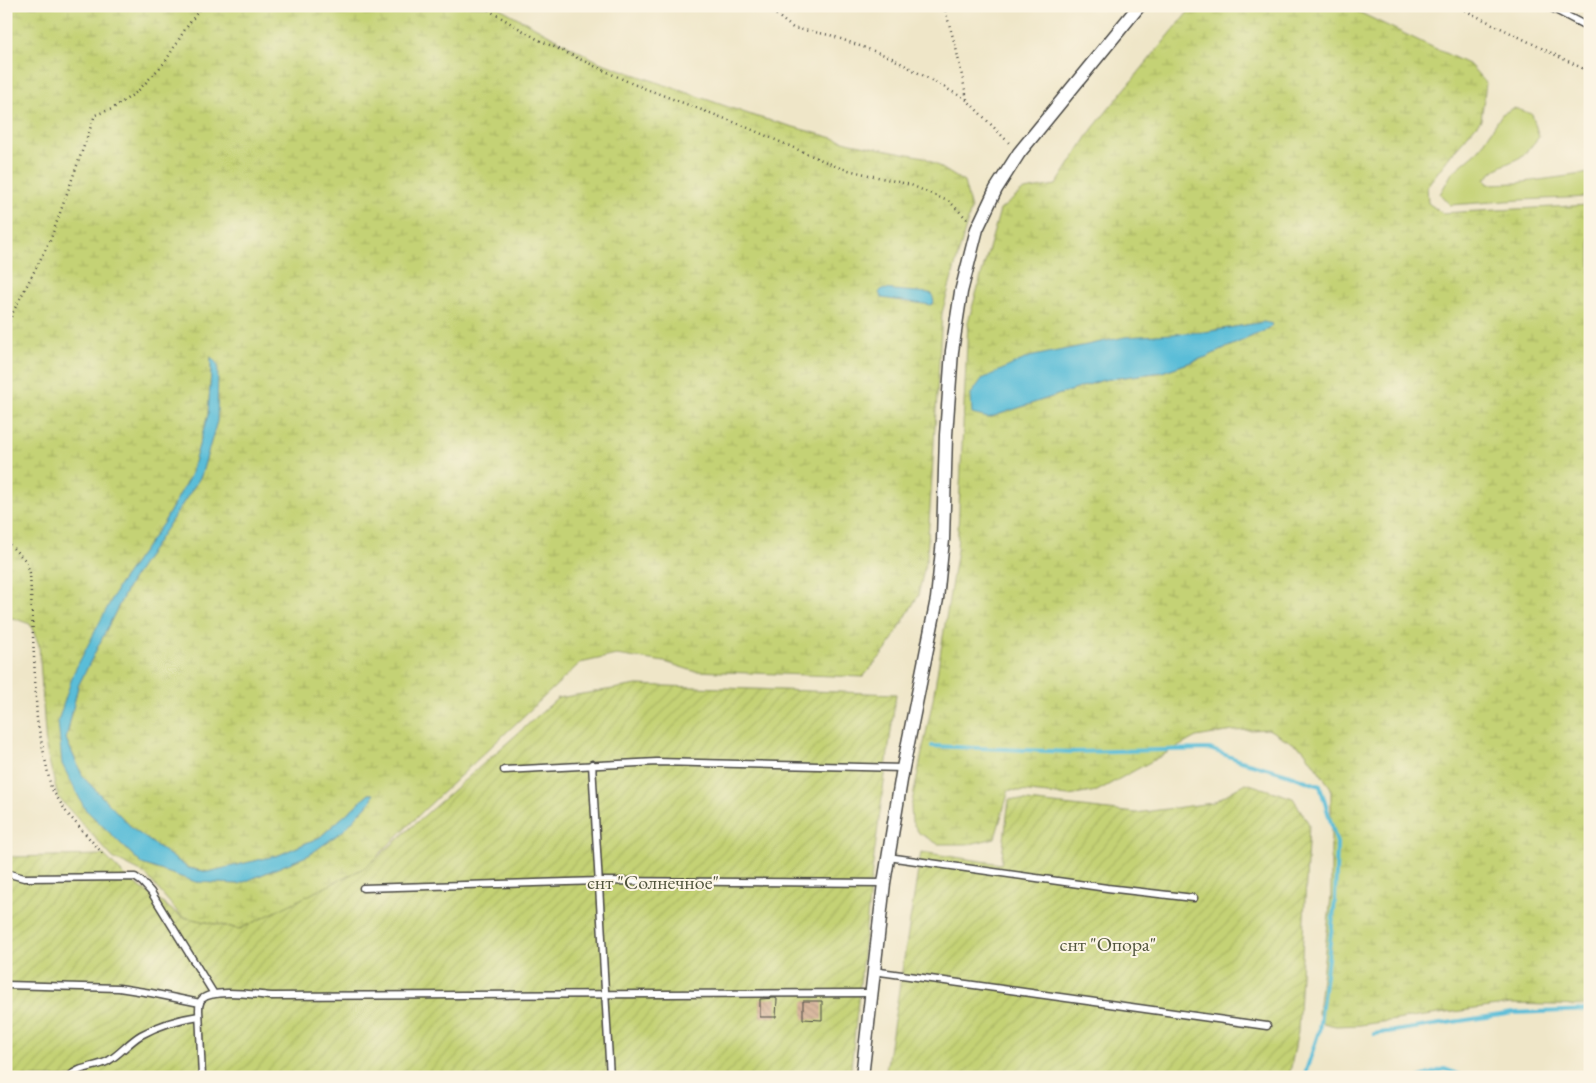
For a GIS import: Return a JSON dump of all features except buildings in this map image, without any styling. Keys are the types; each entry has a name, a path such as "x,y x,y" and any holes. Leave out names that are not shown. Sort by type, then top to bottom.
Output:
{"street":[{"path":"862,1077 873,971 888,857 903,768 937,599 943,540 946,435 952,351 960,292 978,229 996,188 1019,153 1139,6"}],"lane":[{"path":"1548,6 1590,28"},
{"path":"504,770 656,762 903,768"},
{"path":"592,764 607,993 610,1077"},
{"path":"888,857 1107,888 1194,898"},
{"path":"6,873 24,878 135,877 151,892 214,994"},
{"path":"363,888 600,881 884,883"},
{"path":"873,971 1267,1026"},
{"path":"6,985 119,988 150,992 200,1003"},
{"path":"202,1077 200,1003 203,998 214,994 234,993 272,996 871,993"},
{"path":"69,1077 81,1069 108,1061 141,1035 180,1018 199,1016"}],"path":[{"path":"6,331 12,314 50,242 95,115 112,109 137,92 165,62 202,6"},
{"path":"485,6 490,11 537,39 633,84 739,124 840,168 911,185 950,202 978,229"},
{"path":"772,6 774,13 793,28 830,35 890,57 967,100 1019,153"},
{"path":"944,6 956,48 967,100"},
{"path":"1456,6 1590,72"},
{"path":"6,541 26,561 30,573 37,720 51,788 68,814 104,855"}],"green space":[{"path":"6,6 496,6 599,62 754,116 851,143 924,157 964,182 971,209 942,313 927,556 918,596 886,650 863,677 693,671 665,662 616,655 580,663 366,867 278,915 240,929 182,917 145,874 113,858 58,797 46,748 39,645 30,624 13,618 6,620","holes":["211,358 217,421 201,476 130,583 78,686 66,739 83,777 134,830 188,868 209,872 279,855 320,837 369,794 373,794 371,801 344,830 309,855 239,884 196,882 142,864 85,809 58,721 119,585 164,522 190,476 208,415"]},
{"path":"1193,6 1346,6 1470,65 1486,83 1481,120 1427,186 1428,203 1442,213 1590,205 1590,1006 1511,1004 1360,1025 1336,1026 1323,1023 1318,1013 1331,897 1331,788 1303,749 1268,729 1233,731 1196,737 1097,791 1069,796 1009,790 995,838 970,844 938,844 919,833 912,822 911,807 933,699 957,550 968,322 1000,210 1024,190 1056,185 1093,128","holes":["1264,322 1268,329 1206,357 1162,372 1103,380 988,418 1205,332"]},
{"path":"1514,108 1532,114 1539,137 1523,156 1496,169 1485,179 1488,184 1517,183 1590,173 1590,197 1450,205 1440,194 1452,173 1479,150 1502,114"},
{"name":"снт \"Солнечное\"","path":"637,685 896,694 872,871 850,1077 6,1077 6,857 104,855 126,877 182,917 240,929 366,867 558,698"},
{"name":"снт \"Опора\"","path":"1246,783 1293,798 1309,824 1298,1031 1289,1077 885,1077 921,852 1001,864 1009,799 1136,813 1212,803"}],"water":[{"path":"882,289 929,293 932,294 934,302 931,305 882,298 879,293"},
{"path":"1264,322 1273,324 1268,329 1206,357 1162,372 1103,380 988,418 972,414 971,394 982,379 1029,357 1125,337 1205,332"},
{"path":"211,357 218,365 217,421 201,476 130,583 78,686 66,739 83,777 134,830 188,868 208,872 279,855 320,837 369,794 374,794 371,801 344,830 309,855 239,884 196,882 142,864 85,809 62,764 58,721 74,672 119,585 164,522 190,476 208,415"}],"waterway":[{"path":"932,746 1071,752 1210,749 1320,786 1337,843 1335,901 1319,1031 1304,1077"},
{"path":"1374,1034 1513,1013 1590,1010"},
{"path":"1420,1077 1445,1069 1462,1077"}]}
